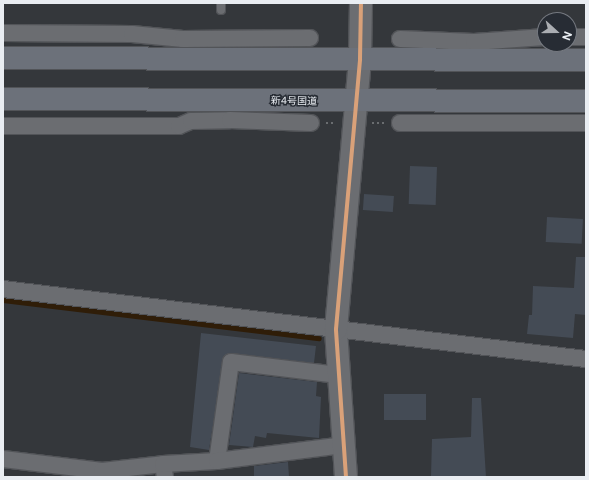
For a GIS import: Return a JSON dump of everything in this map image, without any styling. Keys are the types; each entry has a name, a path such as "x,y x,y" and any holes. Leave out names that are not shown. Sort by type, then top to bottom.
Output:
{"highway":[{"path":"3,58 183,48 360,59 586,60"},
{"name":"新4号国道","path":"3,99 230,110 357,101 586,102"}],"main road":[{"path":"346,477 336,330 357,101 360,59 361,3"}],"street":[{"path":"3,33 132,34 183,48 310,38"},
{"path":"400,39 474,42 537,38"},
{"path":"3,126 179,126 230,110 311,123"},
{"path":"400,123 586,123"},
{"path":"3,289 586,359"},
{"path":"217,461 231,362 338,375"},
{"path":"3,459 102,471 164,471 217,461 343,445"}],"building":[{"path":"410,166 437,167 436,205 409,204"},
{"path":"364,194 394,196 393,212 363,210"},
{"path":"547,217 583,219 582,244 546,242"},
{"path":"576,257 586,257 586,315 575,314 573,338 527,334 529,315 532,315 533,286 574,288"},
{"path":"201,333 316,346 314,363 232,353 224,356 209,450 190,447"},
{"path":"239,373 317,382 316,396 321,397 319,438 267,433 266,438 255,436 253,447 229,445"},
{"path":"384,394 426,394 426,420 384,420"},
{"path":"472,398 481,398 486,477 431,476 432,439 471,437"},
{"path":"288,462 289,477 254,477 254,466"}],"waterway":[{"path":"3,300 319,338"}],"transit line":[{"path":"346,477 336,329 360,59 361,3"}]}
